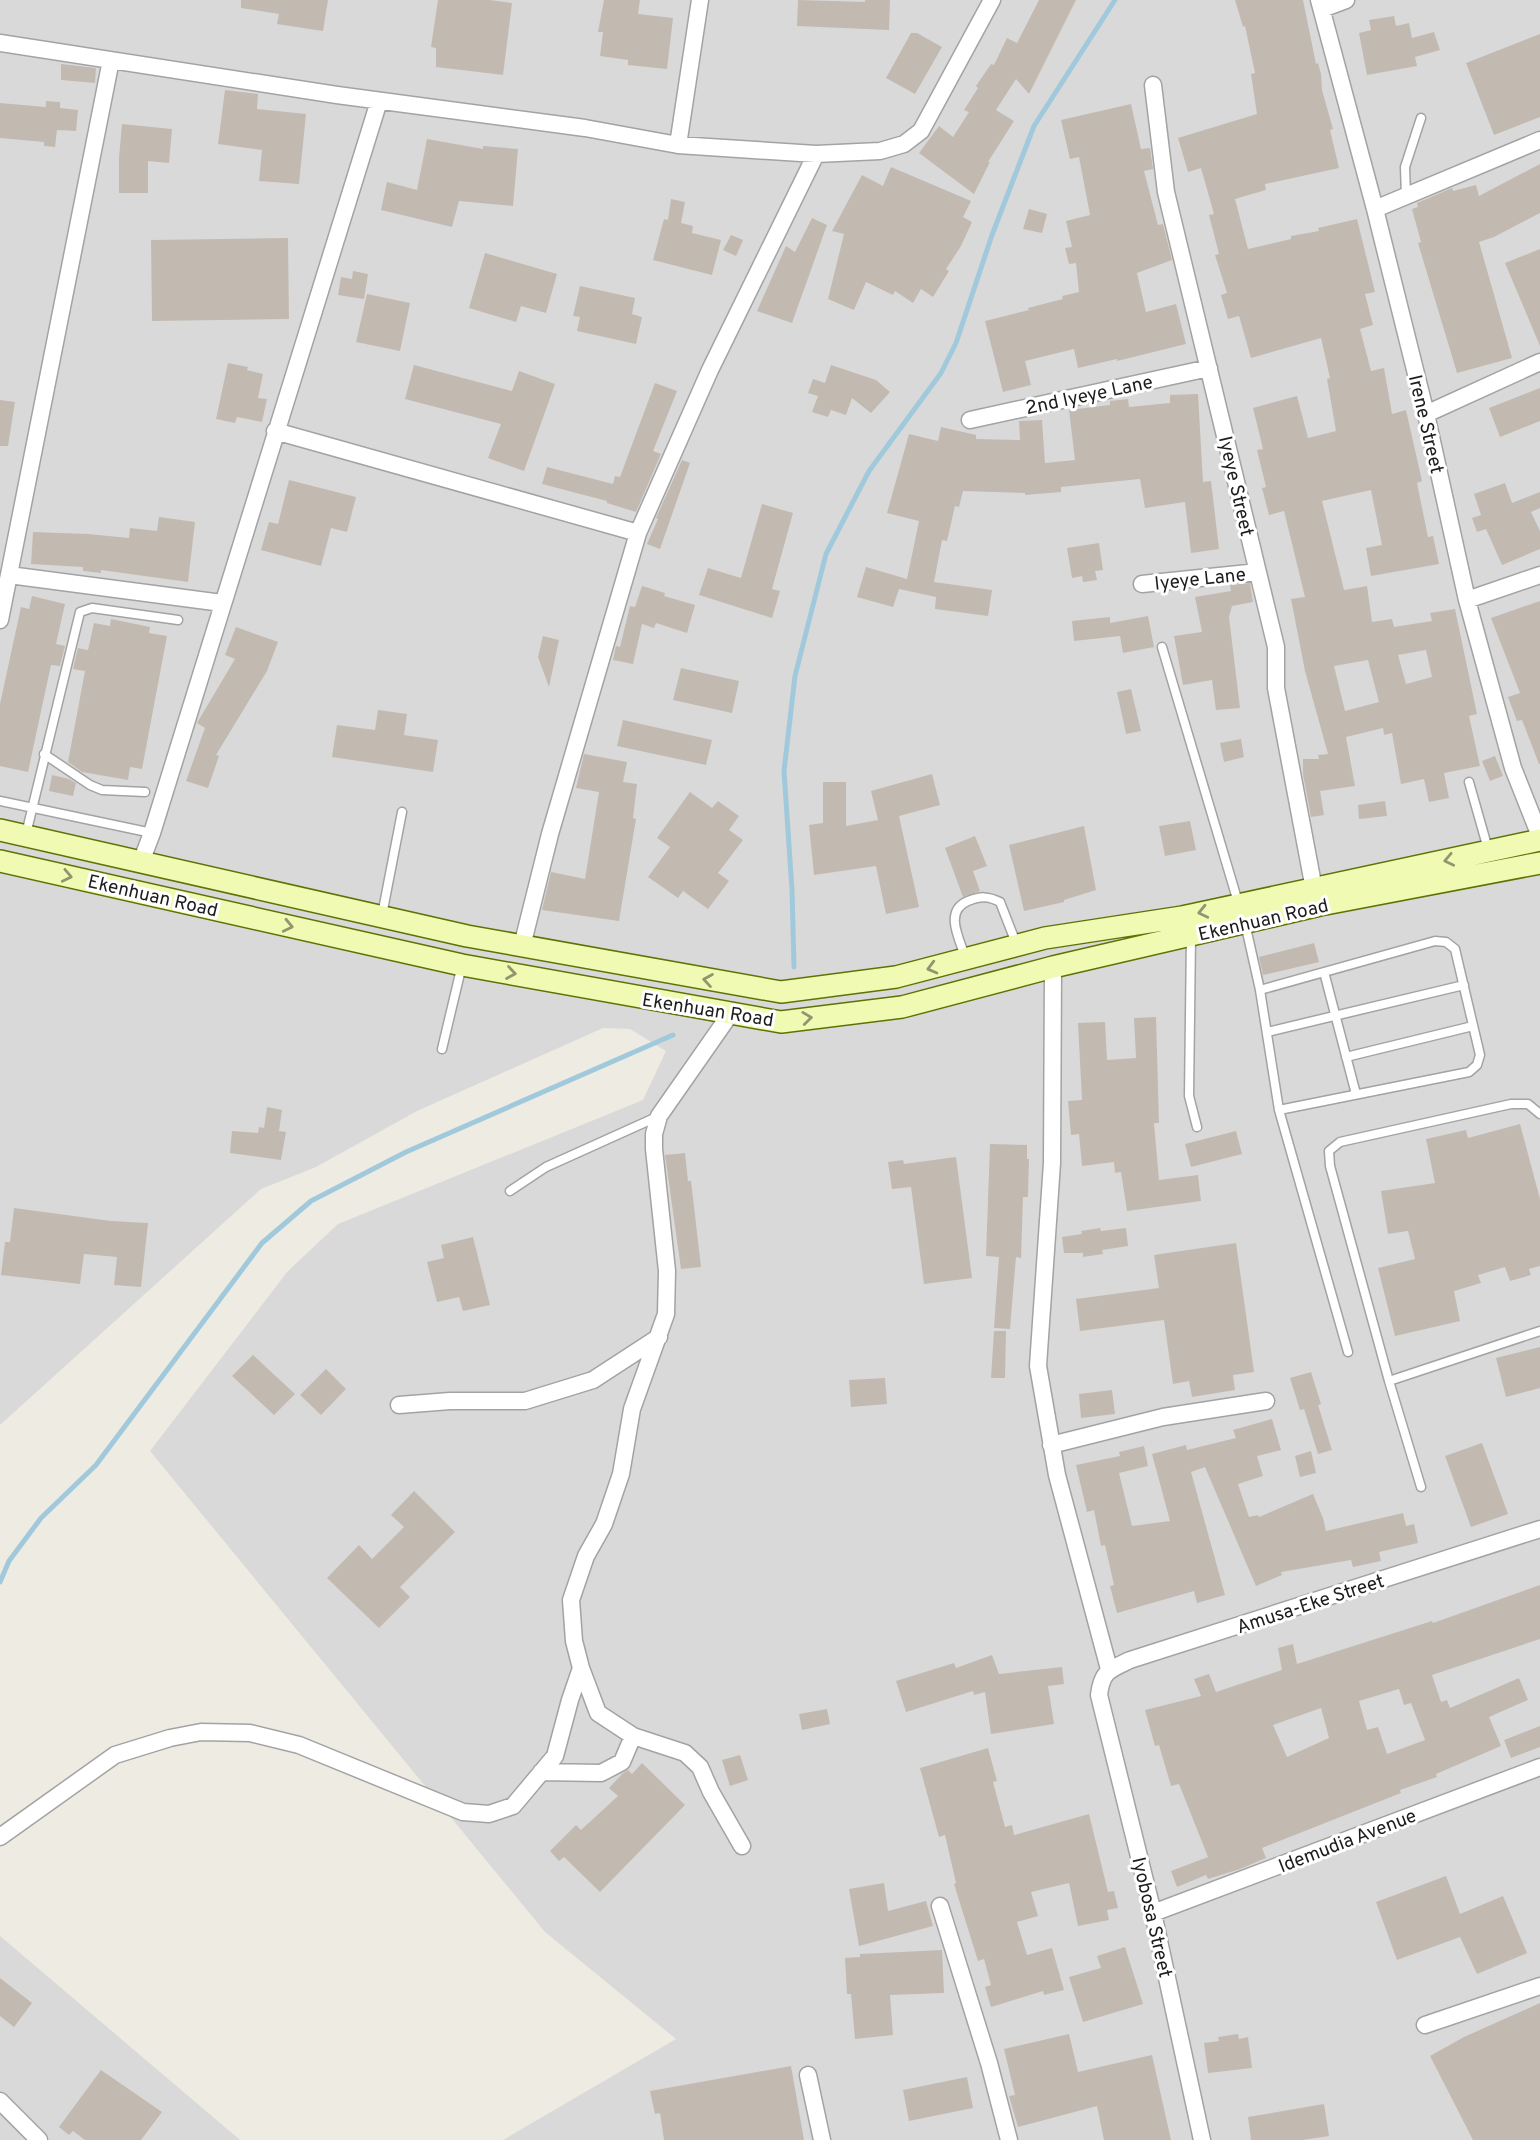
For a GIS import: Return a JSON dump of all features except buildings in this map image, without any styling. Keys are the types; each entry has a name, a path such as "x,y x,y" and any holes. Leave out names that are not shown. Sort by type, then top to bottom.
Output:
{"main road":[{"name":"Ekenhuan Road","path":"0,830 381,918 781,992 896,977 1045,938 1182,917 1320,905 1540,863"},
{"name":"Ekenhuan Road","path":"0,861 462,965 781,1021 902,1007 1053,967 1191,936 1242,913 1314,889 1489,852 1540,838"}],"street":[{"path":"678,145 700,0"},
{"path":"0,43 379,101 585,128 678,145 816,154 880,151 904,144 921,131 992,0"},
{"path":"1320,4 1346,0"},
{"name":"Irene Street","path":"1320,4 1426,414 1467,600 1513,768 1540,838"},
{"path":"0,620 111,60"},
{"name":"Iyeye Street","path":"1153,85 1166,192 1276,647 1276,688 1314,889"},
{"path":"141,862 379,101"},
{"path":"1375,209 1540,140"},
{"path":"522,946 550,834 638,533 710,370 816,154"},
{"path":"1426,414 1540,362"},
{"name":"2nd Iyeye Lane","path":"970,420 1209,368"},
{"path":"275,431 638,533"},
{"name":"Iyeye Lane","path":"1142,584 1258,572"},
{"path":"9,575 222,603"},
{"path":"1467,600 1540,575"},
{"path":"1053,967 1052,1163 1038,1366 1057,1475 1109,1669"},
{"path":"731,1013 659,1116 654,1134 667,1271 666,1314 638,1386 621,1474 604,1524 586,1556 573,1593 571,1618 582,1668 598,1713 633,1735 685,1753 700,1767 742,1846"},
{"path":"399,1405 450,1401 525,1401 593,1380 659,1337"},
{"path":"1051,1445 1163,1416 1266,1401"},
{"name":"Amusa-Eke Street","path":"1109,1669 1540,1529"},
{"path":"0,1837 115,1755 170,1738 201,1732 250,1732 299,1745 463,1812 489,1814 513,1806 555,1756 582,1668"},
{"name":"Iyobosa Street","path":"1109,1669 1101,1678 1099,1695 1153,1913 1202,2140"},
{"path":"541,1772 601,1773 622,1762 633,1735"},
{"name":"Idemudia Avenue","path":"1153,1913 1540,1767"},
{"path":"940,1906 989,2063 1009,2140"},
{"path":"1425,2025 1540,1986"},
{"path":"808,2075 822,2140"},
{"path":"0,2101 39,2140"}],"lane":[{"path":"1406,196 1405,167 1421,118"},
{"path":"25,837 80,612 92,608 178,620"},
{"path":"1162,646 1242,913 1260,990 1279,1110 1348,1352"},
{"path":"44,754 102,790 145,792"},
{"path":"1469,782 1489,852"},
{"path":"0,800 152,832"},
{"path":"381,918 402,812"},
{"path":"966,959 954,924 954,913 960,904 981,896 1000,902 1018,946"},
{"path":"1191,936 1189,1096 1197,1127"},
{"path":"1260,990 1435,941 1446,942 1455,948 1480,1055 1477,1065 1469,1072 1279,1110"},
{"path":"442,1049 462,965"},
{"path":"1324,972 1356,1094"},
{"path":"1267,1032 1464,985"},
{"path":"1346,1057 1473,1026"},
{"path":"1421,1487 1329,1166 1329,1151 1340,1142 1511,1104 1528,1104 1540,1114"},
{"path":"510,1191 546,1167 659,1116"},
{"path":"1389,1381 1540,1331"}],"shaded area":[{"path":"0,0 1540,0 1540,2140 503,2140 676,2039 545,1932 150,1451 288,1271 338,1224 643,1100 666,1051 630,1029 603,1028 417,1111 316,1167 261,1189 0,1425"},
{"path":"0,1936 240,2140 0,2140"}],"waterway":[{"path":"794,967 784,771 795,676 826,554 869,471 941,373 956,343 992,235 1034,126 1115,0"},
{"path":"0,1582 9,1561 41,1518 96,1465 262,1243 311,1201 406,1152 673,1035"}]}
